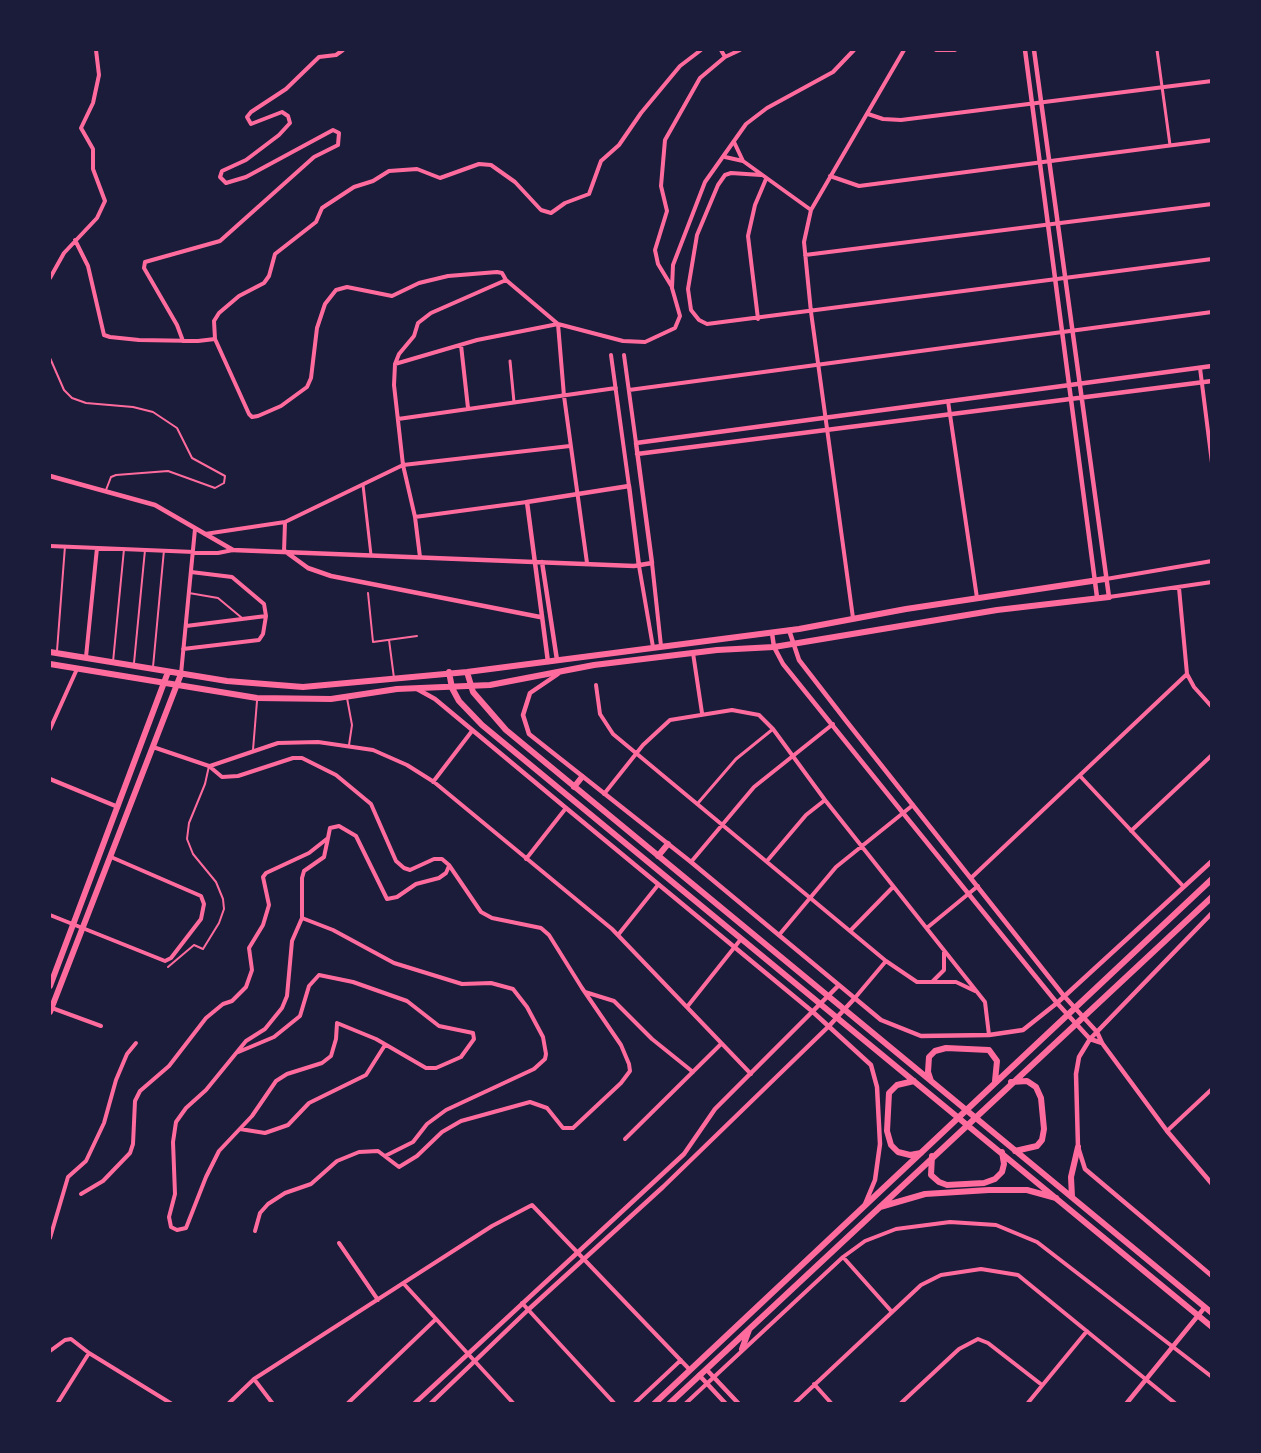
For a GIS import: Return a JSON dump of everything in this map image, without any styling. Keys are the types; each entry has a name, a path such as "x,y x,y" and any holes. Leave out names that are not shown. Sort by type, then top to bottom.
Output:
{"main road":[{"path":"50,652 256,685 303,687 467,672 772,633 1105,579"},
{"path":"50,664 257,698 308,700 415,689 452,688 693,653 774,647 929,620 1109,597"},
{"path":"50,986 168,672"},
{"path":"449,672 452,688 459,701 482,725 836,1019 980,1133 1212,1327"},
{"path":"467,672 469,686 506,730 1212,1313"},
{"path":"50,1010 181,674"},
{"path":"574,787 582,777"},
{"path":"658,856 668,844"},
{"path":"654,1404 1212,879"},
{"path":"669,1404 1212,897"},
{"path":"931,1081 928,1072 929,1056 935,1051 946,1048 983,1048 991,1052 997,1061 995,1081"},
{"path":"1011,1083 1023,1080 1036,1087 1041,1098 1044,1129 1040,1143 1029,1150 1015,1151"},
{"path":"914,1081 897,1085 889,1093 886,1103 887,1135 891,1145 898,1152 910,1155 922,1153"},
{"path":"1072,1197 1071,1177 1078,1147"},
{"path":"932,1156 931,1174 939,1182 947,1185 984,1183 995,1179 1002,1172 1004,1164 1001,1151"},
{"path":"877,1208 925,1194 989,1190 1034,1192 1062,1201"},
{"path":"742,1349 750,1328"},
{"path":"699,1363 699,1375"}],"street":[{"path":"50,278 64,253 97,218 105,201 93,169 93,149 81,128 93,103 99,75 96,50"},
{"path":"183,341 177,325 144,268 145,262 220,241 314,157 338,145 339,133 333,130 246,177 226,183 220,177 222,171 246,160 279,135 290,123 288,116 282,112 251,124 248,117 252,112 286,89 319,57 336,55 343,50"},
{"path":"701,50 680,66 641,113 619,146 601,161 589,194 565,203 551,213 541,210 515,182 491,165 479,164 440,178 417,169 389,171 373,181 354,187 322,208 316,222 275,254 269,276 264,283 238,296 219,313 214,321 215,339 249,414 252,417 258,416 281,406 307,387 311,378 317,328 325,304 336,290 347,287 392,296 419,284 448,276 497,272 502,273 506,280 558,324 624,341 645,342 675,328 680,316 672,288 658,264 655,250 667,211 661,186 664,140 700,78 725,57 740,50"},
{"path":"721,50 725,57"},
{"path":"672,288 673,265 700,193 717,164 725,157 746,124 767,108 833,72 854,50"},
{"path":"853,619 811,312 804,242 811,210 904,50"},
{"path":"936,50 955,50"},
{"path":"1025,50 1097,597"},
{"path":"1034,50 1109,597 1212,582"},
{"path":"1157,50 1170,146"},
{"path":"868,114 883,119 902,120 1212,81"},
{"path":"830,176 859,186 1212,140"},
{"path":"734,142 743,161 761,176"},
{"path":"725,157 743,161"},
{"path":"811,210 761,176 731,173 718,185 697,235 692,259 688,289 691,310 699,320 707,324 758,319 1212,259"},
{"path":"758,319 748,236 755,205 766,178"},
{"path":"806,255 1212,204"},
{"path":"75,240 88,266 104,334 110,338 183,341 215,339"},
{"path":"420,557 415,517 403,465 394,385 395,364 399,354 414,336 422,317 506,280"},
{"path":"629,390 1212,312"},
{"path":"395,364 461,345 558,324"},
{"path":"558,324 570,446 587,564"},
{"path":"461,345 468,408"},
{"path":"611,355 639,566 653,647"},
{"path":"624,355 661,646"},
{"path":"510,361 514,402"},
{"path":"636,443 1078,382 1212,366"},
{"path":"1200,368 1212,463"},
{"path":"637,454 1071,397 1212,381"},
{"path":"398,418 616,388"},
{"path":"948,400 977,599"},
{"path":"204,534 285,522 403,465 570,446"},
{"path":"50,476 155,505 233,550"},
{"path":"363,484 371,555"},
{"path":"415,517 629,486"},
{"path":"527,502 540,617 548,662"},
{"path":"285,522 285,552"},
{"path":"181,674 195,529"},
{"path":"50,546 193,552 233,550 639,566 652,563"},
{"path":"86,658 97,548"},
{"path":"285,552 308,568 331,576 540,617"},
{"path":"1105,579 1212,561"},
{"path":"542,562 557,660"},
{"path":"183,649 262,638 266,616 264,604 232,577 191,572"},
{"path":"1179,588 1187,674 1194,687 1212,707"},
{"path":"186,626 266,616"},
{"path":"789,630 799,660 1066,998 1095,1030 1102,1043 1167,1131 1212,1184"},
{"path":"772,633 774,647 783,664 967,894 1059,1005 1089,1037 1102,1043"},
{"path":"693,653 702,713"},
{"path":"50,729 77,669"},
{"path":"562,671 530,693 524,707 523,721 529,734 691,862 881,1020 921,1036 989,1035 1023,1029 1059,1005 1212,861"},
{"path":"971,878 1187,674"},
{"path":"596,685 600,714 605,725 886,961 917,982 956,982 978,993"},
{"path":"415,689 435,699 813,1012 871,1065 877,1087 879,1155 875,1180 865,1204"},
{"path":"604,794 666,722 702,713 747,711 759,715 773,729 825,800 893,887 928,927 978,993 988,1010 989,1035"},
{"path":"691,862 754,787 792,754 833,724"},
{"path":"698,803 736,759 773,729"},
{"path":"433,782 472,731"},
{"path":"209,766 278,743 349,745 389,756 433,782 618,935 751,1074"},
{"path":"855,752 865,744"},
{"path":"153,747 209,766 222,777 228,778 293,758 322,766 350,784 371,804 396,861 404,868 410,870 442,859 449,865 481,912 492,918 541,928 549,935 584,992 621,1045 630,1071 621,1083 573,1128 563,1128 547,1108 530,1102 461,1121 442,1132 417,1156 399,1167 378,1151 369,1150 345,1156 311,1184 285,1193 268,1204 256,1221 255,1231"},
{"path":"1131,831 1212,755"},
{"path":"1080,777 1183,886"},
{"path":"50,779 118,807"},
{"path":"767,861 806,814 825,800"},
{"path":"779,935 836,867 913,805"},
{"path":"526,859 566,808"},
{"path":"236,1053 274,1037 300,1016 309,986 316,976 352,982 407,1001 441,1027 473,1033 472,1043 461,1057 436,1068 426,1068 386,1045 337,1023 336,1039 331,1056 322,1063 287,1074 276,1081 240,1129 219,1151 186,1228 177,1230 171,1227 170,1217 175,1194 173,1142 176,1122 246,1041 265,1029 282,1008 287,996 292,942 302,918 302,878 304,872 324,857 330,828 339,826 356,836 387,899 397,897 416,884 439,878 446,873 449,865"},
{"path":"81,1194 103,1181 126,1160 133,1144 135,1101 140,1091 170,1066 206,1018 223,1004 232,1001 246,987 252,970 249,948 263,925 269,905 263,877 288,861 309,853 328,838"},
{"path":"50,915 165,961 171,958 201,919 204,901 194,890 110,857"},
{"path":"618,935 658,885"},
{"path":"928,927 978,886"},
{"path":"850,931 878,899 893,887"},
{"path":"1212,913 1089,1037 1079,1058 1076,1074 1078,1147 1085,1169 1100,1184 1212,1276"},
{"path":"302,918 333,930 394,963 462,984 491,983 513,989 527,1006 543,1037 546,1047 544,1059 523,1075 446,1110 427,1124 413,1142 385,1156"},
{"path":"687,1007 741,939"},
{"path":"933,982 944,970 946,957 943,948"},
{"path":"430,1404 529,1309 585,1260 829,1026 886,961"},
{"path":"414,1404 684,1154 716,1109 838,986"},
{"path":"584,992 614,1001 623,1013 693,1072"},
{"path":"50,1010 100,1026"},
{"path":"840,1046 845,1040"},
{"path":"50,1238 68,1177 86,1161 104,1123 116,1080 128,1054 136,1043"},
{"path":"625,1139 720,1044"},
{"path":"240,1129 265,1133 288,1125 309,1103 366,1075 386,1045"},
{"path":"1167,1131 1212,1089"},
{"path":"228,1404 254,1379 492,1226 532,1205 690,1370"},
{"path":"685,1404 843,1257 865,1241 896,1229 950,1222 996,1225 1026,1236 1048,1249 1212,1377"},
{"path":"339,1243 378,1300"},
{"path":"843,1257 892,1312"},
{"path":"794,1404 921,1286 941,1275 961,1270 990,1269 1018,1275 1176,1404"},
{"path":"404,1284 514,1404"},
{"path":"522,1303 615,1404"},
{"path":"1126,1404 1205,1307"},
{"path":"347,1404 436,1319"},
{"path":"1027,1404 1087,1330"},
{"path":"50,1352 68,1339 172,1404"},
{"path":"900,1404 959,1350 978,1339 988,1343 1042,1385"},
{"path":"57,1404 89,1353"},
{"path":"634,1404 681,1360"},
{"path":"706,1369 739,1404"},
{"path":"699,1375 726,1404"},
{"path":"254,1379 273,1404"},
{"path":"814,1384 832,1404"}],"lane":[{"path":"50,358 64,390 72,398 86,403 133,407 153,412 177,428 192,458 225,476 222,487 215,488 168,471 116,475 111,477 106,490"},
{"path":"57,654 65,546"},
{"path":"113,662 124,549"},
{"path":"134,666 145,550"},
{"path":"153,669 164,550"},
{"path":"189,593 218,598 243,619"},
{"path":"368,593 373,642 417,636"},
{"path":"390,640 394,678"},
{"path":"347,696 352,725 349,745"},
{"path":"253,750 257,698"},
{"path":"168,968 194,945 203,949 219,923 224,909 224,899 216,882 194,854 187,839 189,823 205,784 209,766"}]}
